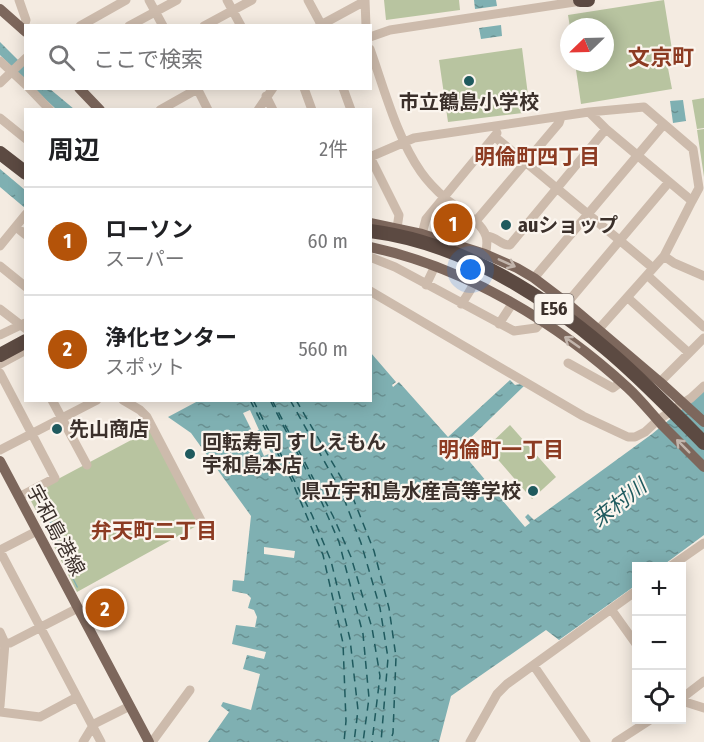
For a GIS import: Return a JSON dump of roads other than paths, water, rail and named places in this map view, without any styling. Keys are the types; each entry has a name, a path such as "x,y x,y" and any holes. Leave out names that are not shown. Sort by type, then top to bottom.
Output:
{"highway":[{"path":"0,153 24,171"},
{"name":"E56","path":"372,231 415,240 450,252 499,275 542,301 606,349 704,443"},
{"path":"0,355 24,348"}],"main road":[{"path":"0,9 24,31"},
{"path":"83,90 98,108"},
{"path":"372,223 422,234 484,254 534,278 567,303 704,422"},
{"path":"372,247 435,266 475,283 541,322 591,356 621,382 704,467"},
{"name":"宇和島港線","path":"0,461 150,742"}],"street":[{"path":"19,0 25,24"},
{"path":"84,24 126,0"},
{"path":"149,0 162,24"},
{"path":"133,24 177,0"},
{"path":"227,0 240,24"},
{"path":"208,24 252,0"},
{"path":"309,0 321,24"},
{"path":"323,24 365,0 366,24"},
{"path":"372,36 390,30 583,0"},
{"path":"372,54 405,141 421,172 444,197 483,229 486,237 487,246 475,283 461,304"},
{"path":"0,83 23,60"},
{"path":"0,61 24,84"},
{"path":"30,90 48,108"},
{"path":"164,108 196,90"},
{"path":"198,90 207,108"},
{"path":"305,90 311,108"},
{"path":"344,90 350,108"},
{"path":"259,108 270,92"},
{"path":"270,92 273,108"},
{"path":"372,157 414,138 644,106 693,149 699,188 664,256 598,330"},
{"path":"589,112 692,201"},
{"path":"449,243 462,236 559,123 561,117"},
{"path":"0,118 24,137"},
{"path":"534,278 664,124"},
{"path":"422,234 426,219 495,137 500,125"},
{"path":"486,237 494,237 510,245 606,129"},
{"path":"495,137 620,241 704,327"},
{"path":"372,159 399,215 396,228"},
{"path":"567,303 669,182"},
{"path":"0,246 24,217"},
{"path":"16,227 24,233"},
{"path":"395,267 400,254"},
{"path":"664,256 704,276"},
{"path":"372,258 395,267 514,331 536,328 541,322"},
{"path":"0,266 24,285"},
{"path":"426,285 435,266"},
{"path":"372,292 583,416 628,437 635,437 660,422 704,386"},
{"path":"628,298 689,353"},
{"path":"499,324 512,304"},
{"path":"0,309 24,326"},
{"path":"0,335 24,326"},
{"path":"660,382 704,338"},
{"path":"0,364 24,349"},
{"path":"582,370 591,356"},
{"path":"568,363 613,388 621,382"},
{"path":"0,373 55,478 19,497"},
{"path":"53,402 87,465"},
{"path":"0,450 93,402"},
{"path":"126,402 147,417 207,532"},
{"path":"37,531 0,550 101,742"},
{"path":"679,562 703,546"},
{"path":"470,742 497,694 632,594"},
{"path":"2,643 10,644 78,608"},
{"path":"611,609 632,638"},
{"path":"0,632 2,643 0,706"},
{"path":"534,666 586,742"},
{"path":"686,695 704,681"},
{"path":"150,742 190,690"},
{"path":"0,712 40,717 77,697"},
{"path":"686,701 704,708"},
{"path":"82,742 94,724 130,706"},
{"path":"616,742 644,724"}],"water":[{"path":"474,0 496,0 497,6 475,9"},
{"path":"501,25 502,36 481,39 479,28"},
{"path":"0,42 24,66 24,79 0,55"},
{"path":"35,90 51,90 73,108 55,108"},
{"path":"683,100 686,121 673,123 670,101"},
{"path":"0,169 24,189 24,207 0,187"},
{"name":"来村川","path":"372,354 396,382 392,385 393,387 399,382 448,437 510,380 515,385 524,386 459,449 525,527 530,523 525,517 528,514 534,520 652,434 704,391 704,535 667,562 632,562 632,588 559,640 546,630 451,696 439,742 208,742 229,712 221,706 223,702 251,710 260,674 243,669 247,655 264,659 266,652 232,644 236,625 259,628 255,627 257,617 254,610 248,608 251,598 247,594 232,591 233,580 244,581 251,516 191,433 168,417 196,402 372,402"},
{"path":"51,509 53,513 44,518 47,523 52,521 56,529 54,531 77,588 41,515"}],"place":[{"name":"市立鶴島小学校","path":"469,81"},
{"name":"ローソン","path":"453,223"},
{"name":"auショップ","path":"506,225"},
{"name":"先山商店","path":"57,429"},
{"name":"回転寿司 すしえもん 宇和島本店","path":"190,454"},
{"name":"県立宇和島水産高等学校","path":"533,491"},
{"name":"浄化センター","path":"105,608"}],"district":[{"name":"文京町","path":"661,57"},
{"name":"明倫町四丁目","path":"537,157"},
{"name":"明倫町一丁目","path":"501,450"},
{"name":"弁天町二丁目","path":"154,531"}]}
